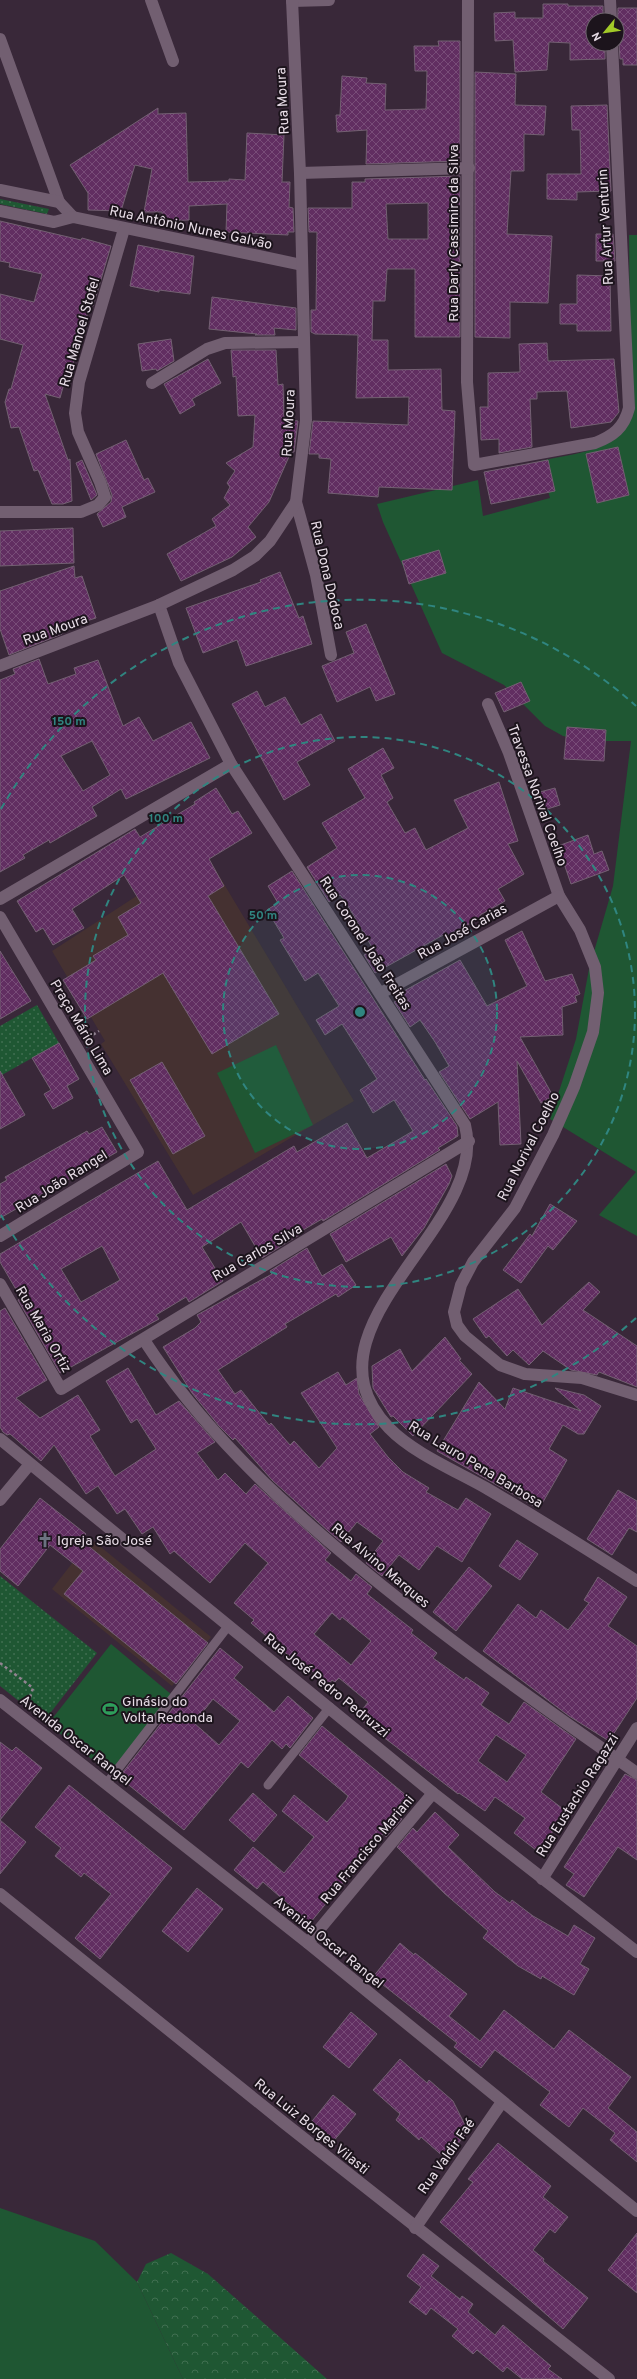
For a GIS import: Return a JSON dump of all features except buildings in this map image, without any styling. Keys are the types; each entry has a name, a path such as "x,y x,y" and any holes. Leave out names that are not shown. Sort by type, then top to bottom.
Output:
{"street":[{"path":"151,0 173,61"},
{"path":"292,0 329,0"},
{"name":"Rua Moura","path":"0,666 159,605 233,570 255,556 270,541 296,502 306,420 300,173 292,0"},
{"name":"Rua Darly Cassimiro da Silva","path":"468,0 469,168 467,382 474,465"},
{"path":"610,0 611,12"},
{"path":"0,39 59,202 73,218"},
{"name":"Rua Artur Venturin","path":"474,465 595,443 610,438 620,429 626,419 629,408 612,52"},
{"path":"300,173 469,168"},
{"path":"0,190 59,202"},
{"name":"Rua Antônio Nunes Galvão","path":"0,211 54,222 73,218 302,265"},
{"name":"Rua Manoel Stofel","path":"0,512 81,512 98,505 105,497 78,432 74,414 79,382 124,229"},
{"path":"152,383 207,349 225,343 272,341 304,342"},
{"name":"Rua Dona Dodoca","path":"296,502 316,575 331,655"},
{"name":"Rua Coronel João Freitas","path":"159,605 179,663 231,764 465,1124 469,1141"},
{"name":"Travessa Norival Coelho","path":"488,704 508,753 559,896"},
{"path":"0,898 231,764"},
{"name":"Rua José Carias","path":"381,993 559,896"},
{"name":"Rua Norival Coelho","path":"559,896 580,930 595,967 598,993 593,1032 574,1087 544,1154 515,1208 474,1262 461,1285 454,1312 457,1324 465,1336 500,1365 525,1374 582,1378 637,1395"},
{"name":"Praça Mário Lima","path":"0,917 138,1152"},
{"name":"Rua Carlos Silva","path":"61,1390 144,1340 208,1298 469,1141"},
{"name":"Rua Lauro Pena Barbosa","path":"469,1141 462,1172 451,1199 374,1321 362,1351 362,1368 366,1391 389,1428 411,1446 552,1526 637,1581"},
{"name":"Rua João Rangel","path":"0,1236 138,1152"},
{"name":"Rua Maria Ortiz","path":"0,1284 61,1390"},
{"name":"Rua Alvino Marques","path":"144,1340 160,1364 212,1429 237,1457 296,1514 460,1648 637,1773"},
{"name":"Rua José Pedro Pedruzzi","path":"0,1439 330,1707 433,1793 637,1952"},
{"path":"0,1500 30,1464"},
{"name":"Avenida Oscar Rangel","path":"0,1700 308,1943 637,2211"},
{"name":"Rua Eustachio Ragazzi","path":"542,1878 637,1728"},
{"name":"Rua Francisco Mariani","path":"308,1943 433,1793"},
{"name":"Rua Luiz Borges Vilasti","path":"1,1896 415,2228 609,2379"},
{"name":"Rua Valdir Faé","path":"415,2228 502,2102"}],"lane":[{"path":"107,1783 229,1625"},
{"path":"268,1785 330,1707"}],"path":[{"path":"0,1663 33,1688 24,1718"}],"shaded area":[{"path":"206,854 354,1101 193,1195 101,1044 105,1041 52,951 155,884"},
{"path":"91,1539 211,1637 172,1686 52,1589"}],"green space":[{"path":"0,199 49,209 47,214 0,204"},
{"path":"629,235 637,235 637,1236 599,1215 636,1172 550,1119 576,1039 589,969 613,886 631,741 587,741 563,736 545,726 504,685 442,653 383,522 377,504 478,480 483,516 550,498 540,461 580,453 603,445 613,438 631,416"},
{"path":"37,1005 59,1043 0,1076 0,1026"},
{"path":"276,1045 313,1125 255,1153 217,1073"},
{"path":"0,1576 97,1653 44,1721 0,1686"},
{"name":"Ginásio do Volta Redonda","path":"111,1644 172,1695 109,1773 48,1724"},
{"path":"0,2208 95,2241 137,2282 183,2379 0,2379"},
{"path":"171,2253 208,2274 327,2379 183,2379 137,2282 146,2264"}],"place":[{"name":"Igreja São José","path":"45,1540"},
{"name":"Ginásio do Volta Redonda","path":"110,1709"}]}
